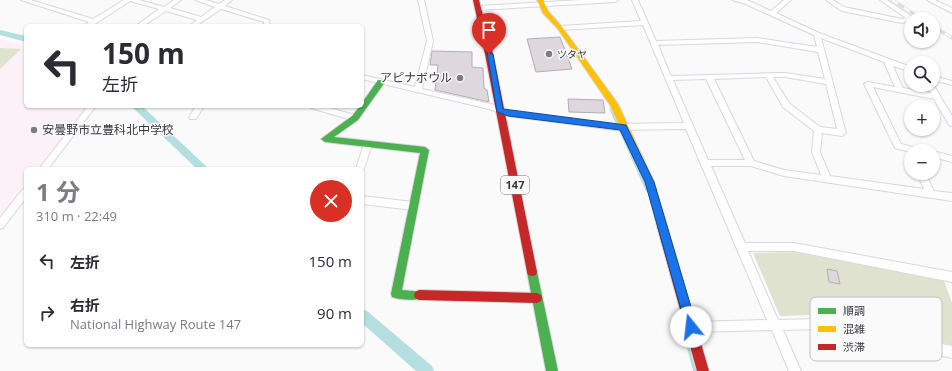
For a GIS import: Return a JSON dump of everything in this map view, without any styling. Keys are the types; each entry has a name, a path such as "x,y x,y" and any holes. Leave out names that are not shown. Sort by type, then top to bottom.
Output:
{"main road":[{"path":"541,2 545,12 560,28 614,104 623,127 650,182 703,371"},
{"name":"147","path":"477,4 500,110 552,371"},
{"path":"364,106 381,82"},
{"path":"362,108 355,118 325,139 425,150 396,294 537,298"}],"street":[{"path":"24,0 93,21"},
{"path":"89,24 128,0"},
{"path":"132,0 202,19"},
{"path":"142,24 178,0"},
{"path":"198,0 267,21 267,24"},
{"path":"195,24 229,0"},
{"path":"418,91 430,41 421,0"},
{"path":"477,4 615,0"},
{"path":"635,0 670,78 795,371"},
{"path":"734,0 744,0 771,14 817,34 904,67"},
{"path":"771,14 788,0"},
{"path":"829,0 842,9 902,21 911,18 883,0"},
{"path":"930,0 952,11"},
{"path":"560,28 645,23"},
{"path":"768,75 786,105 818,130 842,133 817,34"},
{"path":"654,43 756,40 820,50"},
{"path":"886,61 900,90"},
{"path":"670,78 768,75 791,76 830,82"},
{"path":"709,77 751,163"},
{"path":"364,78 508,113 623,127 690,126"},
{"path":"940,80 952,83"},
{"path":"904,148 898,146 868,84 937,97"},
{"path":"934,92 952,124"},
{"path":"45,167 90,108"},
{"path":"192,117 199,108"},
{"path":"321,108 355,118"},
{"path":"818,130 816,152 827,179"},
{"path":"361,167 368,144"},
{"path":"940,155 952,158"},
{"path":"706,163 751,163 784,173 952,197"},
{"path":"924,180 930,193"},
{"path":"0,225 24,194"},
{"path":"364,200 414,206"},
{"path":"742,247 794,248 952,277"},
{"path":"691,327 810,324"},
{"path":"942,350 952,352"}],"shaded area":[{"name":"安曇野市立豊科北中学校","path":"0,39 24,45 24,108 86,108 40,167 24,167 24,188 0,218"}],"green space":[{"path":"0,48 21,49 0,69"},
{"path":"795,252 944,281 952,303 952,345 942,343 942,297 810,297 810,315 780,316 753,253"}],"building":[{"name":"ツタヤ","path":"560,37 572,69 536,72 527,39"},
{"name":"アピナボウル","path":"432,51 472,52 472,67 483,68 484,88 487,90 489,102 435,90 438,65 430,65"},
{"path":"568,99 603,100 605,113 569,112"},
{"path":"827,269 837,271 840,284 829,282"}],"waterway":[{"path":"0,32 24,38"},
{"path":"138,108 202,167"},
{"path":"611,109 647,190"},
{"path":"680,315 695,371"},
{"path":"364,317 427,371"}],"railway":[{"path":"892,0 911,12"},
{"path":"940,30 952,38"}],"traffic: fast":[{"path":"364,106 381,82"},
{"path":"362,108 355,118 325,139 425,150 396,294 419,295"},
{"path":"532,272 552,371"}],"traffic: slow":[{"path":"540,0 545,12 560,28 614,104 650,182 662,226"}],"traffic: jam":[{"path":"476,0 489,54 532,272"},
{"path":"662,226 703,371"},
{"path":"419,295 537,298"}],"place":[{"name":"ツタヤ","path":"549,54"},
{"name":"アピナボウル","path":"460,78"},
{"name":"安曇野市立豊科北中学校","path":"34,130"}],"route":[{"path":"489,54 500,110 508,113 623,127 650,182 691,327"}]}
